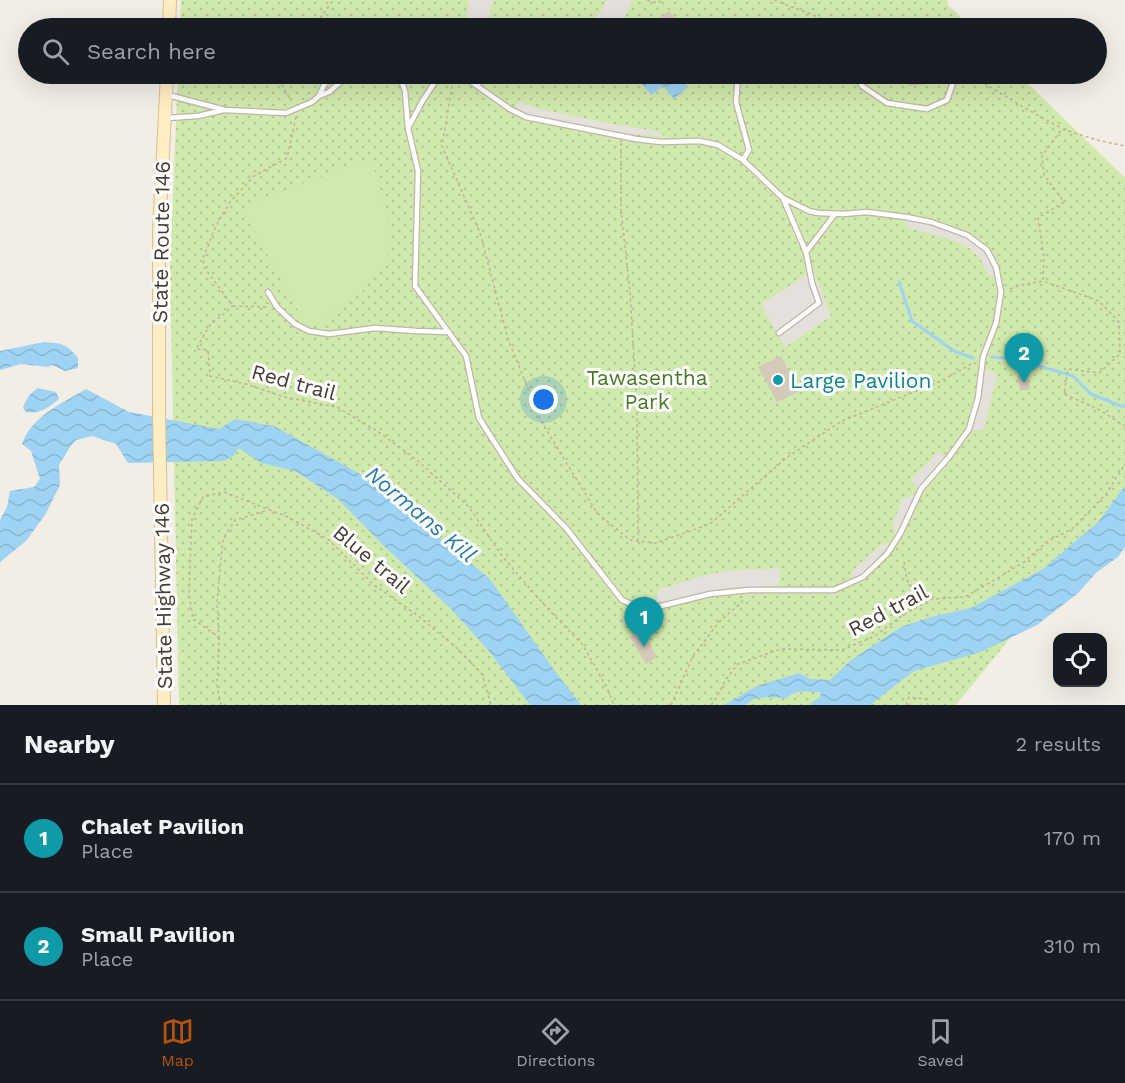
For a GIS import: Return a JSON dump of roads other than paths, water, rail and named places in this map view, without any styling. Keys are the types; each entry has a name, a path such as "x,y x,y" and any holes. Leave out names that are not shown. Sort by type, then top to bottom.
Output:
{"main road":[{"path":"169,18 170,0"},
{"name":"State Route 146","path":"161,486 159,230 166,84"},
{"name":"State Highway 146","path":"161,486 164,705"}],"lane":[{"path":"320,96 325,84"},
{"path":"166,94 225,110 286,113 312,102 338,84"},
{"path":"403,84 408,128 418,171 415,286 466,356 478,418 519,479 566,528 622,600 645,610 710,594 749,590 834,590 862,577 887,554 900,534 921,489 949,458 969,429 978,398 983,357 996,323 1001,292 996,267 987,250 967,235 931,222 867,212 835,214 809,211 783,198 743,160 718,145 700,141 661,142 526,117 510,109 477,85"},
{"path":"408,128 434,84"},
{"path":"737,84 736,102 749,150 743,160"},
{"path":"861,84 887,103 927,109 947,100 953,84"},
{"path":"164,118 198,116 225,110"},
{"path":"779,333 819,303 812,283 806,252 783,198"},
{"path":"806,252 835,214"},
{"path":"268,292 277,307 295,324 309,331 329,334 375,328 448,332"}],"water":[{"path":"642,84 686,84 688,87 674,99 663,86 651,95"},
{"path":"44,342 67,347 78,358 78,368 65,371 52,365 47,367 21,364 0,370 0,351"},
{"path":"38,388 56,392 59,399 44,410 26,412 23,408 25,402"},
{"path":"86,389 129,412 219,429 235,419 274,426 378,484 489,578 581,705 530,705 488,650 450,608 338,499 295,471 261,463 239,448 233,456 224,461 128,463 116,444 92,436 76,440 59,465 60,485 45,515 26,541 0,562 0,520 7,507 10,491 34,487 40,479 31,451 22,444 40,418"},
{"path":"1125,486 1125,547 1118,557 1097,572 1077,594 1037,625 981,652 914,671 870,705 809,705 821,696 820,692 802,692 787,698 754,699 745,705 724,705 757,686 799,673 810,679 830,680 850,661 901,627 971,608 1043,569 1099,521"}],"waterway":[{"path":"899,282 912,321 954,351 973,358"},
{"path":"992,357 1015,359 1073,376 1091,394 1125,406"}],"place":[{"name":"Large Pavilion","path":"778,380"},
{"name":"Small Pavilion","path":"1024,383"},
{"name":"Chalet Pavilion","path":"644,647"}],"park label":[{"name":"Tawasentha Park","path":"647,389"}],"water label":[{"name":"Normans Kill","path":"421,514"}]}
